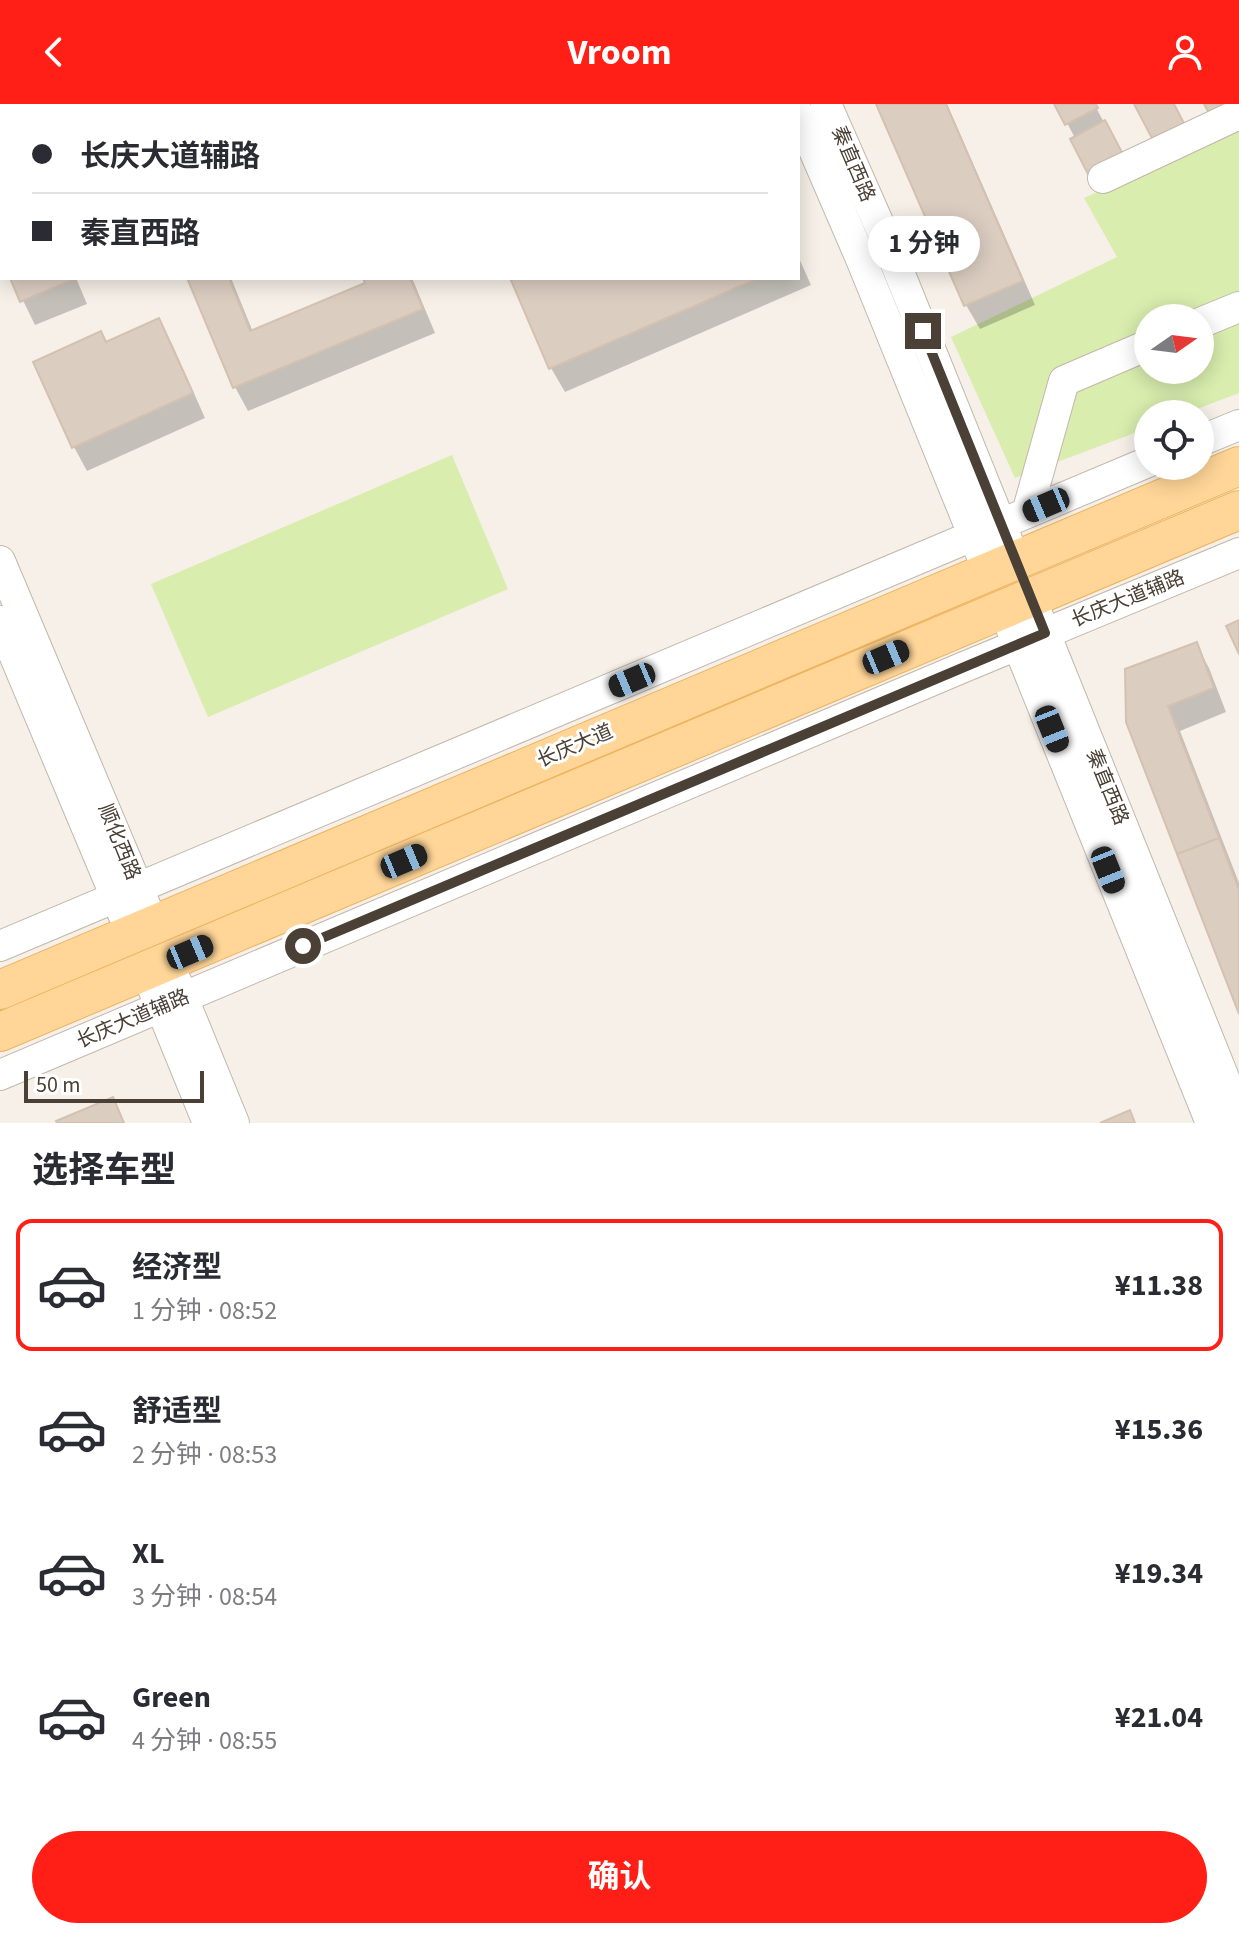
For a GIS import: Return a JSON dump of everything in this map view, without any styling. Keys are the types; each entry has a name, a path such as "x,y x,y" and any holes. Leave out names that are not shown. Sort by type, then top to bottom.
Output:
{"main road":[{"name":"长庆大道","path":"0,990 1239,466"},
{"name":"长庆大道","path":"0,1032 1239,510"}],"street":[{"name":"秦直西路","path":"826,104 889,247 1001,524 1002,566 1211,1123"},
{"path":"1103,178 1239,114"},
{"name":"秦直西路","path":"800,118 861,259 1001,524"},
{"path":"1214,317 1239,307"},
{"path":"1001,524 1064,381 1134,351"},
{"path":"1214,435 1239,425"},
{"path":"0,946 1134,468"},
{"name":"长庆大道辅路","path":"0,1075 1239,553"},
{"name":"顺化西路","path":"0,561 172,1003 234,1123"},
{"name":"顺化西路","path":"0,621 127,892"},
{"name":"秦直西路","path":"1031,639 1239,1115"},
{"name":"顺化西路","path":"172,1003 208,1123"}],"green space":[{"path":"1239,127 1239,393 1214,403 1214,400 1134,400 1134,433 1015,478 951,337 1117,257 1084,198"},
{"path":"452,455 508,589 208,717 151,584"}],"building":[{"path":"876,104 946,104 1023,281 964,306"},
{"path":"1054,104 1096,104 1098,108 1065,125"},
{"path":"1134,104 1174,104 1186,127 1155,144"},
{"path":"1204,104 1231,104 1210,115"},
{"path":"1105,120 1126,160 1090,178 1070,139"},
{"path":"11,280 72,280 20,302"},
{"path":"188,280 230,280 250,331 365,283 364,280 411,280 423,309 233,388"},
{"path":"511,280 754,280 549,369"},
{"path":"159,318 193,393 72,448 33,362 101,331 106,342"},
{"path":"1239,620 1239,654 1226,626"},
{"path":"1197,642 1214,688 1168,706 1219,838 1177,854 1126,722 1125,669"},
{"path":"1219,838 1239,890 1239,1014 1177,854"},
{"path":"113,1097 124,1123 56,1121"},
{"path":"1130,1110 1135,1123 1100,1123"}],"route":[{"path":"303,946 1045,633 923,331"}]}
